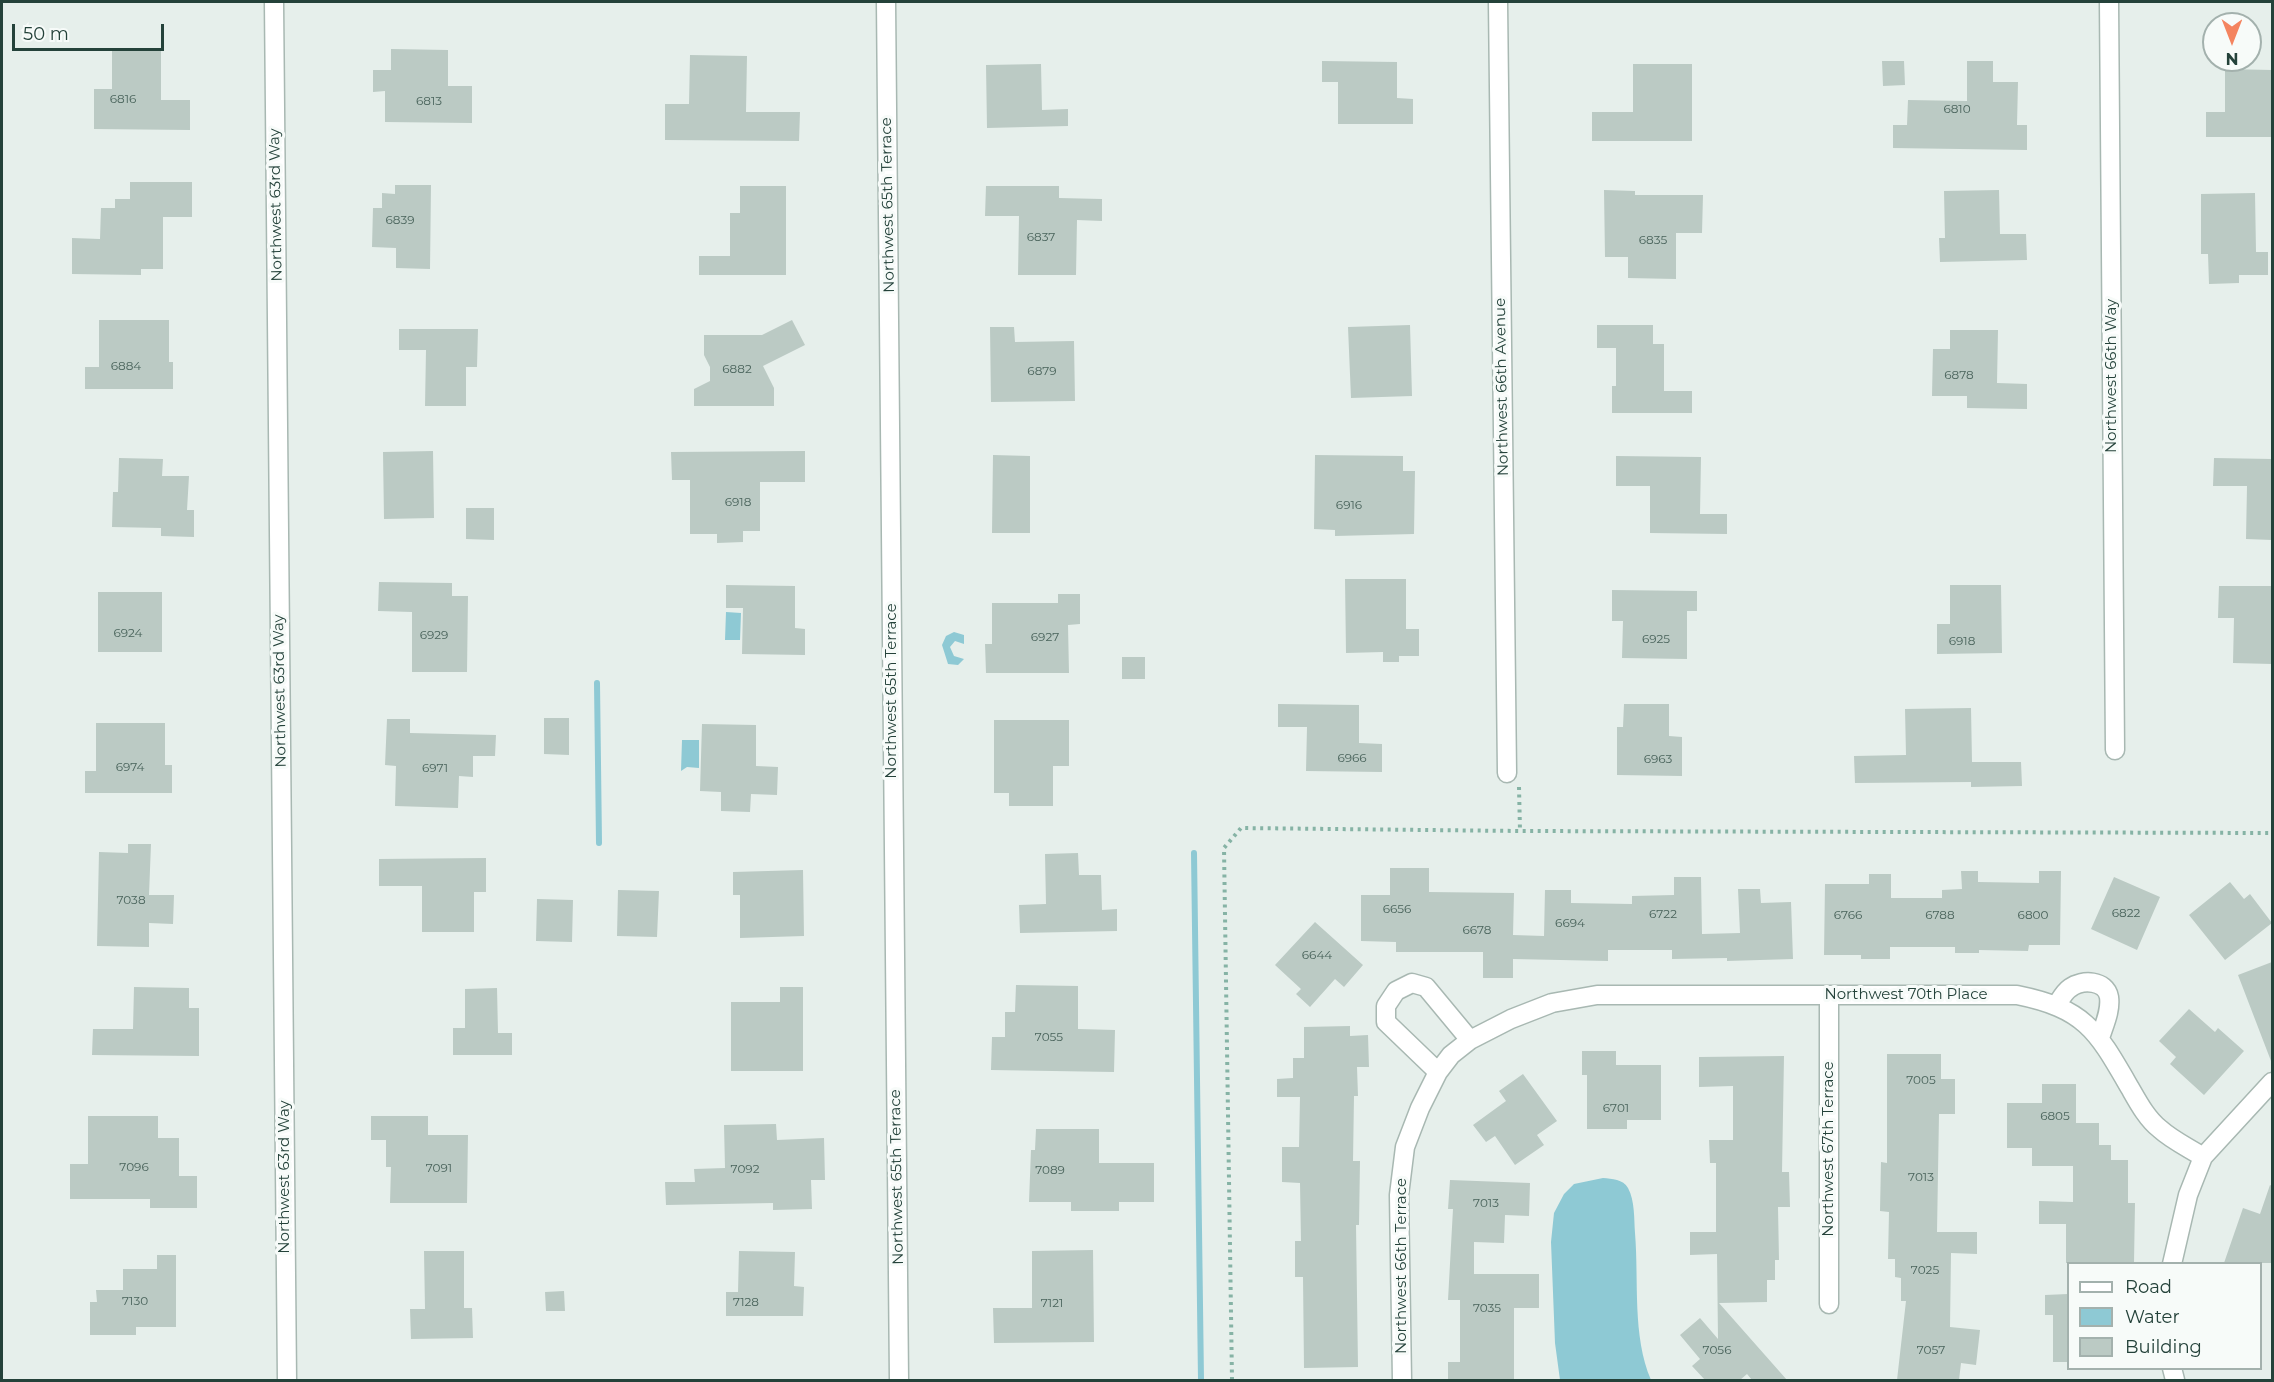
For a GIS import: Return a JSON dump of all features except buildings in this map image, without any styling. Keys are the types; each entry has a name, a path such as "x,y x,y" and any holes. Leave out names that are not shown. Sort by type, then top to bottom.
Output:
{"street":[{"name":"Northwest 63rd Way","path":"274,2 286,1380"},
{"name":"Northwest 65th Terrace","path":"886,2 899,1380"},
{"name":"Northwest 66th Avenue","path":"1498,2 1507,773"},
{"name":"Northwest 66th Way","path":"2109,2 2115,750"},
{"path":"1438,1072 1386,1022 1386,1006 1396,991 1412,983 1426,987 1470,1040"},
{"path":"2056,1006 2068,988 2078,984 2096,983 2104,987 2109,995 2109,1004 2100,1038"},
{"name":"Northwest 70th Place","path":"1451,1054 1470,1040 1511,1019 1552,1003 1597,995 2017,995 2047,1001 2091,1027 2143,1110 2159,1129 2203,1156"},
{"name":"Northwest 67th Terrace","path":"1828,995 1828,1304"},
{"name":"Northwest 66th Terrace","path":"1402,1380 1399,1195 1405,1147 1420,1108 1438,1072 1451,1054"},
{"path":"2172,1262 2188,1195 2203,1156 2272,1082"}],"path":[{"path":"1507,773 1518,782 1520,831"},
{"path":"1232,1380 1224,848 1241,828 2272,833"}],"water":[{"path":"726,612 741,613 740,640 725,640"},
{"path":"954,632 964,635 964,644 955,641 950,647 954,656 964,659 958,665 948,664 942,645 946,636"},
{"path":"682,740 699,740 699,768 687,767 681,771"},
{"path":"1603,1178 1623,1183 1628,1188 1632,1199 1637,1308 1641,1345 1651,1380 1560,1380 1555,1343 1551,1242 1554,1213 1564,1194 1574,1184"}],"waterway":[{"path":"597,683 599,843"},
{"path":"1194,853 1201,1380"}]}
